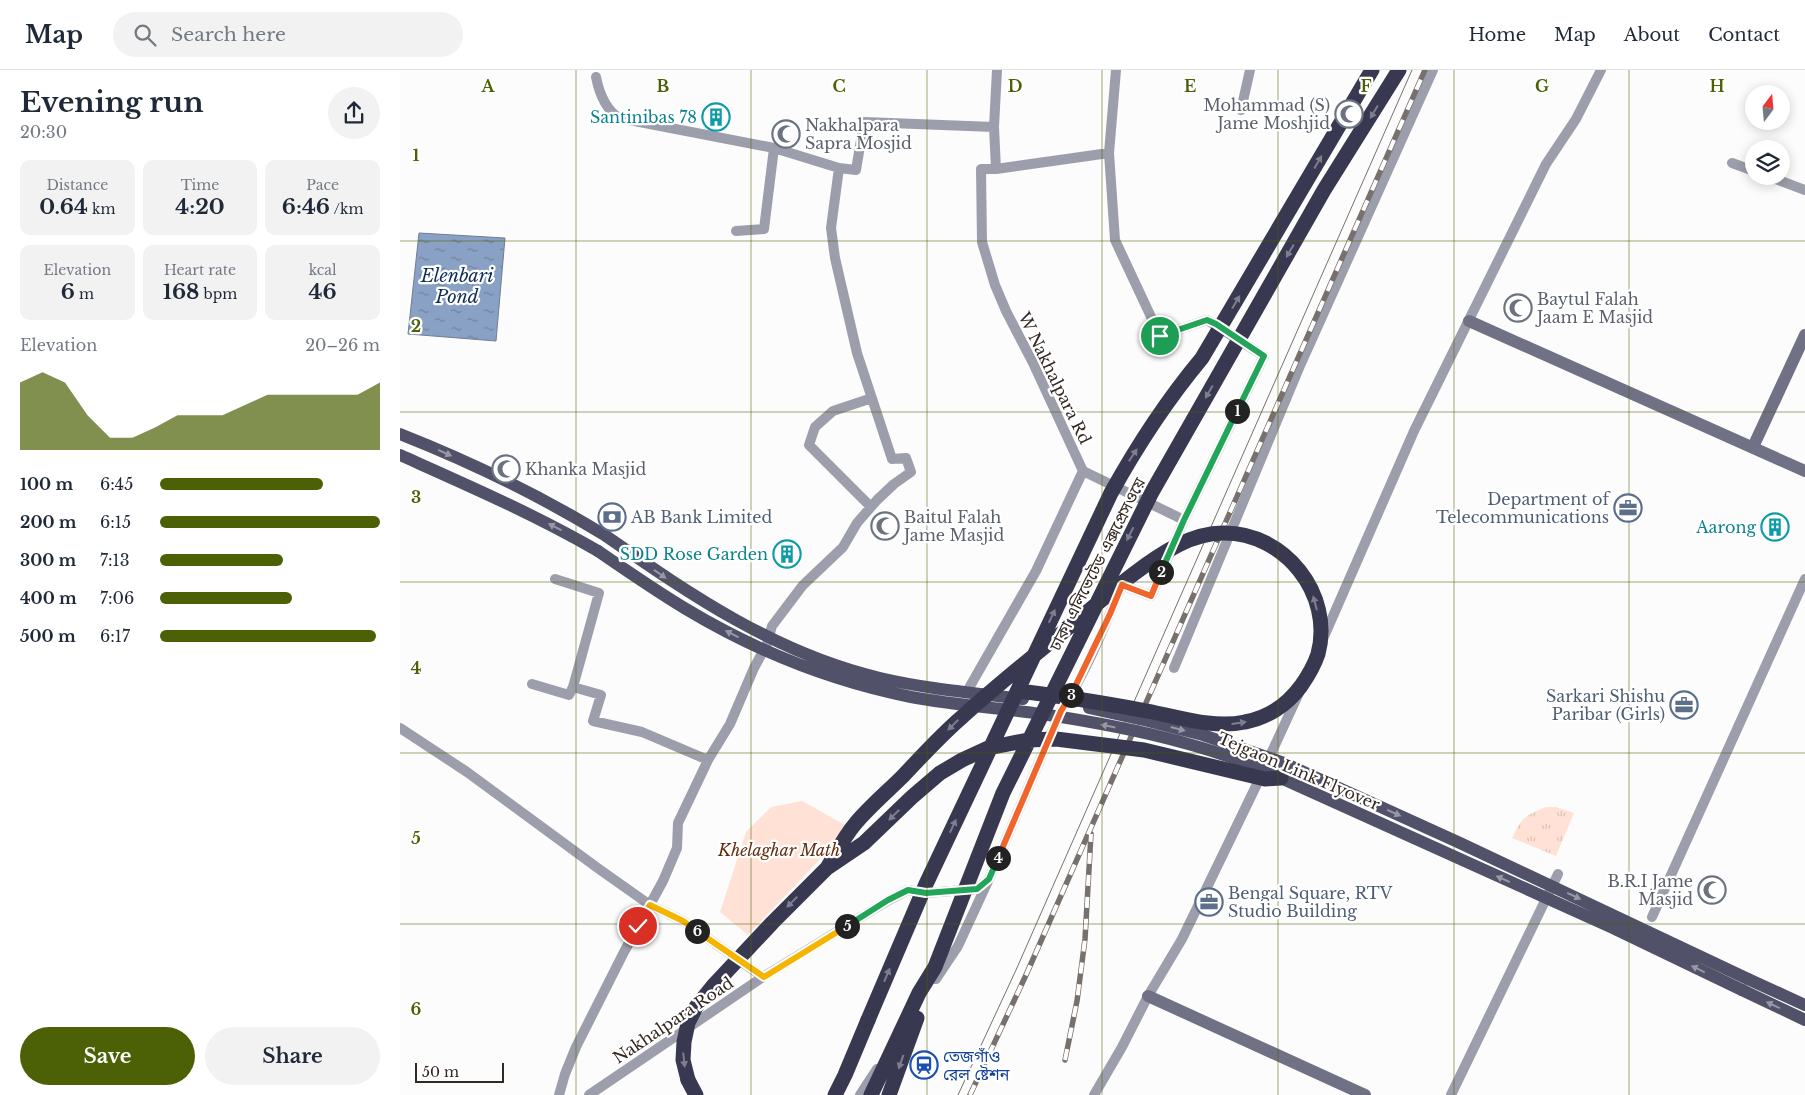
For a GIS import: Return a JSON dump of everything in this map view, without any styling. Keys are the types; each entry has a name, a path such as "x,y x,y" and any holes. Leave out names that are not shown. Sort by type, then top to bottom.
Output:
{"highway":[{"name":"ঢাকা এলিভেটেড এক্সপ্রেসওয়ে","path":"835,1095 930,875 1111,493 1129,461 1164,408 1202,358 1372,70"},
{"name":"ঢাকা এলিভেটেড এক্সপ্রেসওয়ে","path":"870,1095 919,993 935,967 1003,793 1125,544 1152,492 1315,206 1399,70"},
{"path":"827,868 855,824 960,718 988,694 995,688 1002,682 1131,577 1178,545 1206,534 1224,532 1260,540 1278,549 1292,561 1302,573 1315,600 1320,632 1318,654 1310,674 1287,702 1261,718 1237,723 1216,724 1049,695 1018,692 997,692 990,692 983,692 972,690"},
{"path":"696,1095 688,1088 683,1060 688,1023 696,1007 772,923 827,868 864,843 912,797 940,774 962,760 988,748 1020,741 1056,739 1134,749 1203,763 1266,779 1281,778"},
{"path":"889,1095 923,1005 935,967"}],"main road":[{"name":"Tejgaon Link Flyover","path":"400,434 452,456 561,508 606,536 681,588 744,625 789,647 856,672 879,678 939,689 972,690 1098,710 1194,733 1284,763 1451,839 1745,984 1805,1020"},
{"name":"Tejgaon Link Flyover","path":"400,455 512,505 598,551 686,609 729,633 776,656 814,671 912,697 1042,714 1159,736 1218,752 1281,778 1613,928 1745,984"},
{"path":"1745,984 1805,1005"}],"street":[{"path":"997,70 994,127 996,169 1109,153"},
{"path":"860,1095 958,946 1061,711 1074,690 1122,585 1151,596 1184,520 1264,356 1207,320 1160,336 1115,240 1109,153 1116,70"},
{"path":"1241,110 1250,70"},
{"path":"1174,668 1300,368 1433,70"},
{"path":"1094,1095 1122,1047 1148,996 1182,939 1273,751 1414,431 1546,164 1576,119 1601,70"},
{"path":"596,77 602,98 611,112 619,118 774,148 839,168 856,170 864,122 994,127"},
{"path":"736,231 764,229 774,148"},
{"path":"1732,163 1745,168"},
{"path":"560,1095 565,1074 576,1047 663,880 677,848 678,823 708,760 730,724 754,668 767,644 772,626 803,585 843,547 871,507 894,484 911,472 906,458 892,459 857,353 835,258 831,228 839,168"},
{"name":"W Nakhalpara Rd","path":"972,690 1036,571 1083,471 1033,362 1006,311 995,285 982,242 981,169 996,169"},
{"path":"1790,184 1805,190"},
{"path":"1468,321 1805,471"},
{"path":"1753,447 1805,335"},
{"path":"871,507 809,445 815,428 833,411 872,398"},
{"path":"1083,471 1184,520"},
{"path":"532,684 569,695 573,687 599,593 555,579"},
{"path":"1652,917 1805,579"},
{"path":"767,644 845,673 908,690 1061,711"},
{"path":"573,687 600,695 593,721 642,732 708,760"},
{"path":"400,728 467,772 650,905 683,921 764,977"},
{"path":"1451,1095 1558,874"},
{"name":"Nakhalpara Road","path":"589,1095 764,977 888,900 908,890 926,893 977,889 989,879"},
{"path":"1148,996 1365,1095"}],"green space":[{"name":"Khelaghar Math","path":"802,801 847,826 828,851 748,935 720,912 746,832 771,807"},
{"path":"1546,807 1556,807 1574,813 1556,856 1512,838 1518,826 1525,818"}],"water":[{"name":"Elenbari Pond","path":"419,233 505,238 496,341 408,334"}],"tram line":[{"path":"958,1095 1016,970 1412,70"}],"railway":[{"path":"970,1095 1026,975 1425,70"},
{"path":"1065,1060 1077,1001 1085,939 1091,834"}],"place":[{"name":"Mohammad (S) Jame Moshjid","path":"1349,114"},
{"name":"Santinibas 78","path":"716,117"},
{"name":"Nakhalpara Sapra Mosjid","path":"786,134"},
{"name":"Baytul Falah Jaam E Masjid","path":"1518,308"},
{"name":"Khanka Masjid","path":"506,469"},
{"name":"Department of Telecommunications","path":"1628,508"},
{"name":"AB Bank Limited","path":"612,517"},
{"name":"Baitul Falah Jame Masjid","path":"885,526"},
{"name":"Aarong","path":"1775,527"},
{"name":"SDD Rose Garden","path":"787,554"},
{"name":"Sarkari Shishu Paribar (Girls)","path":"1684,705"},
{"name":"B.R.I Jame Masjid","path":"1712,890"},
{"name":"Bengal Square, RTV Studio Building","path":"1209,902"},
{"name":"তেজগাঁও রেল ষ্টেশন","path":"924,1065"}],"route":[{"path":"638,926 650,905 683,921 764,977 888,900 908,890 926,893 977,889 989,879 1061,711 1074,690 1122,585 1151,596 1184,520 1264,356 1207,320 1160,336"}]}
